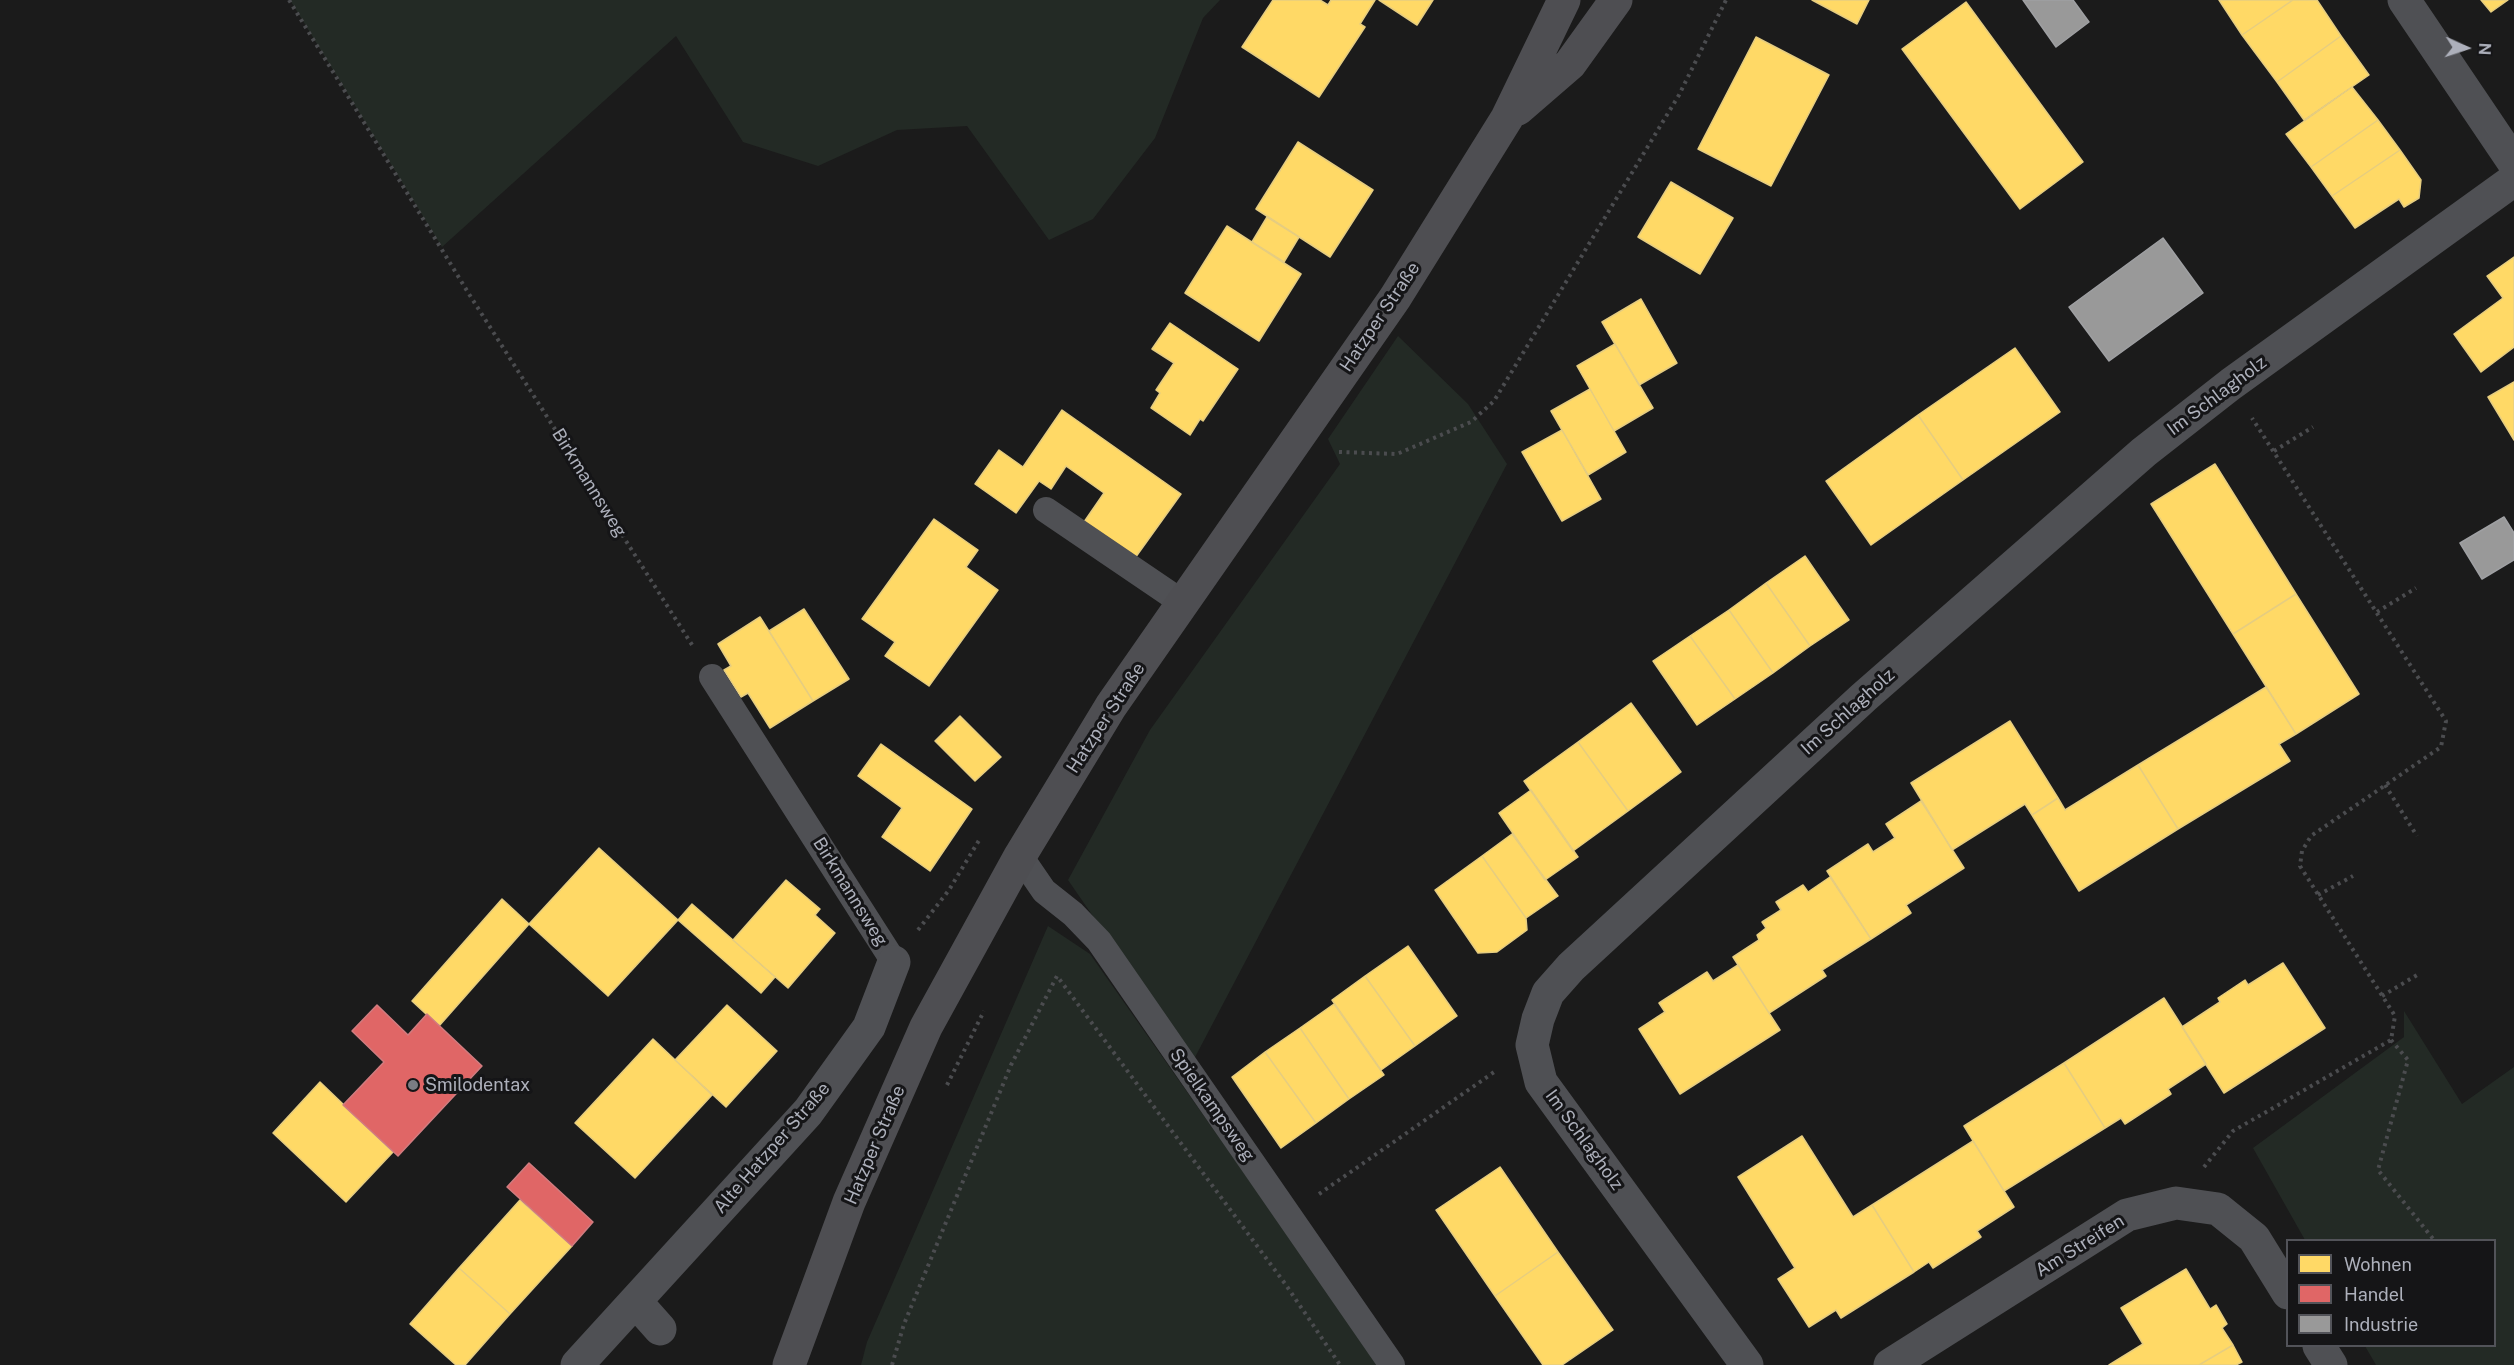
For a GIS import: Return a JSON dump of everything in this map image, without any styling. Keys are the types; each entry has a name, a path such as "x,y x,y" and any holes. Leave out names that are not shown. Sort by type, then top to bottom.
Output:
{"main road":[{"name":"Hatzper Straße","path":"789,1365 849,1202 926,1027 1020,856 1112,706 1395,298 1507,118 1564,0"},
{"name":"Hatzper Straße","path":"1507,118 1570,64 1616,0"}],"street":[{"path":"2404,0 2514,163"},
{"name":"Im Schlagholz","path":"1747,1365 1541,1082 1532,1045 1538,1019 1548,993 1571,967 1864,697 2144,452 2231,384 2514,180"},
{"name":"Alte Hatzper Straße","path":"577,1365 808,1112 869,1027 894,962"},
{"name":"Am Streifen","path":"1890,1365 2127,1215 2176,1203 2218,1209 2254,1238 2286,1290"},
{"path":"636,1302 660,1329"},
{"path":"2320,1347 2331,1365"}],"lane":[{"path":"1046,510 1183,603"},
{"name":"Birkmannsweg","path":"712,677 894,962"},
{"name":"Spielkampsweg","path":"1020,856 1044,891 1072,914 1099,941 1392,1365"}],"path":[{"name":"Birkmannsweg","path":"289,0 469,294 712,677"},
{"path":"1333,459 1340,450 1397,454 1471,422 1494,401 1679,95 1726,0"},
{"path":"2231,384 2446,721 2441,747 2311,836 2302,851 2300,866 2395,1016 2391,1040 2408,1060 2378,1170 2433,1239"},
{"path":"2274,451 2313,427"},
{"path":"2377,612 2416,588"},
{"path":"2385,785 2417,836"},
{"path":"894,962 949,890 983,835 1020,856"},
{"path":"2318,895 2353,876"},
{"path":"2382,996 2417,975"},
{"path":"892,1365 904,1324 1011,1065 1058,976 1286,1285 1340,1365"},
{"path":"944,1091 985,1008"},
{"path":"2176,1203 2233,1131 2391,1040"},
{"path":"1288,1215 1532,1045"}],"shaded area":[{"path":"290,0 1220,0 1203,18 1155,138 1093,219 1049,240 967,126 897,130 818,166 743,142 676,36 442,247"},
{"path":"1398,336 1468,404 1507,464 1193,1061 1068,880 1150,730 1340,464 1328,439"},
{"path":"1048,926 1090,954 1379,1365 861,1365 867,1342"},
{"path":"2404,1011 2462,1104 2514,1067 2514,1365 2376,1365 2366,1347 2496,1347 2496,1239 2304,1239 2253,1148 2404,1037"}],"building: Wohnen":[{"path":"1273,0 1320,0 1328,5 1331,0 1375,0 1360,24 1365,27 1319,97 1242,47"},
{"path":"1379,0 1433,0 1417,25"},
{"path":"1812,0 1869,0 1857,24"},
{"path":"2219,0 2293,0 2242,35"},
{"path":"2293,0 2317,0 2341,36 2277,82 2242,35"},
{"path":"2481,0 2508,0 2491,12"},
{"path":"1966,2 2083,162 2020,209 1902,49"},
{"path":"2341,36 2369,75 2304,120 2277,82"},
{"path":"1756,37 1829,75 1771,186 1698,149"},
{"path":"2352,87 2378,120 2311,167 2286,134"},
{"path":"2378,120 2400,150 2332,196 2311,167"},
{"path":"1298,142 1373,190 1330,257 1256,209"},
{"path":"2400,150 2421,180 2419,198 2404,207 2399,199 2355,228 2332,196"},
{"path":"1671,182 1733,218 1700,274 1638,237"},
{"path":"1267,217 1299,237 1284,262 1252,242"},
{"path":"1227,226 1301,274 1259,341 1185,293"},
{"path":"2514,257 2514,347 2481,372 2454,334 2503,298 2487,276"},
{"path":"1641,299 1677,363 1639,385 1602,322"},
{"path":"1170,323 1238,369 1203,421 1200,419 1190,435 1151,408 1160,393 1156,390 1174,363 1152,349"},
{"path":"1615,344 1653,408 1614,431 1577,366"},
{"path":"2015,348 2060,412 1963,480 1918,415"},
{"path":"2514,382 2514,440 2488,397"},
{"path":"1590,389 1626,452 1588,475 1551,411"},
{"path":"1062,410 1181,494 1135,558 1084,522 1104,493 1066,466 1051,489 1039,481 1016,513 975,484 999,450 1023,467"},
{"path":"1918,415 1963,480 1871,545 1826,481"},
{"path":"1562,430 1601,499 1562,521 1522,452"},
{"path":"2215,464 2296,594 2233,634 2151,504"},
{"path":"934,519 978,550 966,567 998,590 929,686 885,656 895,642 862,619"},
{"path":"1805,556 1849,620 1810,646 1766,583"},
{"path":"1766,583 1810,646 1773,673 1729,610"},
{"path":"2296,594 2359,694 2296,734 2233,634"},
{"path":"804,609 849,679 813,701 769,631"},
{"path":"1729,610 1773,673 1735,699 1690,636"},
{"path":"760,617 813,701 770,728 748,693 741,697 724,670 731,666 718,644"},
{"path":"1690,636 1735,699 1697,725 1653,661"},
{"path":"2266,687 2296,734 2279,744 2290,761 2178,829 2138,765"},
{"path":"1631,703 1681,772 1628,811 1578,742"},
{"path":"960,716 1001,757 975,781 935,741"},
{"path":"2010,721 2058,798 2032,815 2025,804 1952,850 1911,783"},
{"path":"1578,742 1628,811 1573,851 1524,781"},
{"path":"881,744 972,809 930,871 882,837 902,808 858,776"},
{"path":"2138,765 2178,829 2079,891 2032,815 2058,798 2065,810"},
{"path":"1531,790 1578,857 1545,880 1499,813"},
{"path":"1921,801 1964,868 1906,905 1911,913 1871,939 1827,871 1868,844 1873,852 1895,838 1886,824"},
{"path":"1512,834 1558,896 1526,918 1482,856"},
{"path":"599,848 678,920 608,996 529,924"},
{"path":"1482,856 1526,918 1527,930 1497,952 1478,953 1435,890"},
{"path":"1830,877 1871,939 1822,970 1826,976 1769,1013 1733,957 1759,940 1757,935 1766,928 1762,922 1781,910 1776,902 1803,885 1808,892"},
{"path":"786,880 820,909 815,915 835,933 788,988 733,940"},
{"path":"502,899 529,924 439,1026 412,1001"},
{"path":"692,904 775,977 761,993 678,920"},
{"path":"1408,946 1457,1016 1415,1046 1365,976"},
{"path":"2283,963 2325,1028 2224,1093 2182,1027 2220,1002 2218,998 2245,980 2248,985"},
{"path":"1738,965 1780,1030 1680,1094 1639,1029 1665,1012 1659,1003 1707,972 1713,981"},
{"path":"1365,976 1415,1046 1381,1070 1332,1000"},
{"path":"2164,998 2206,1064 2168,1089 2171,1094 2125,1124 2121,1118 2105,1128 2064,1063"},
{"path":"1334,1004 1384,1075 1349,1099 1300,1028"},
{"path":"727,1005 777,1051 726,1107 675,1060"},
{"path":"1300,1028 1349,1099 1316,1123 1265,1052"},
{"path":"653,1039 712,1095 635,1178 575,1123"},
{"path":"1265,1052 1316,1123 1281,1148 1232,1077"},
{"path":"2064,1063 2105,1128 2004,1191 1964,1126"},
{"path":"320,1082 393,1152 346,1202 273,1133"},
{"path":"1802,1136 1853,1217 1872,1205 1914,1272 1841,1318 1836,1310 1809,1327 1778,1279 1795,1268 1738,1177"},
{"path":"1973,1141 2014,1207 1977,1231 1981,1237 1933,1268 1929,1262 1914,1272 1872,1205"},
{"path":"1500,1167 1558,1252 1495,1296 1436,1210"},
{"path":"520,1200 572,1246 510,1314 459,1268"},
{"path":"1558,1252 1613,1330 1562,1365 1543,1365 1495,1296"},
{"path":"459,1268 510,1314 465,1365 456,1365 410,1324"},
{"path":"2186,1269 2210,1309 2216,1305 2227,1324 2222,1328 2233,1345 2199,1365 2109,1365 2143,1344 2121,1308"},
{"path":"2233,1345 2242,1362 2236,1365 2199,1365"}],"building: Handel":[{"name":"Smilodentax","path":"377,1005 408,1035 427,1014 482,1066 398,1156 343,1105 384,1062 352,1031"},
{"path":"529,1163 593,1222 572,1246 507,1187"}],"building: Industrie":[{"path":"2023,0 2073,0 2089,22 2056,47"},
{"path":"2163,238 2203,293 2109,361 2069,307"},
{"path":"2504,517 2514,533 2514,560 2482,579 2460,543"}],"place":[{"name":"Smilodentax","path":"413,1085"}]}
